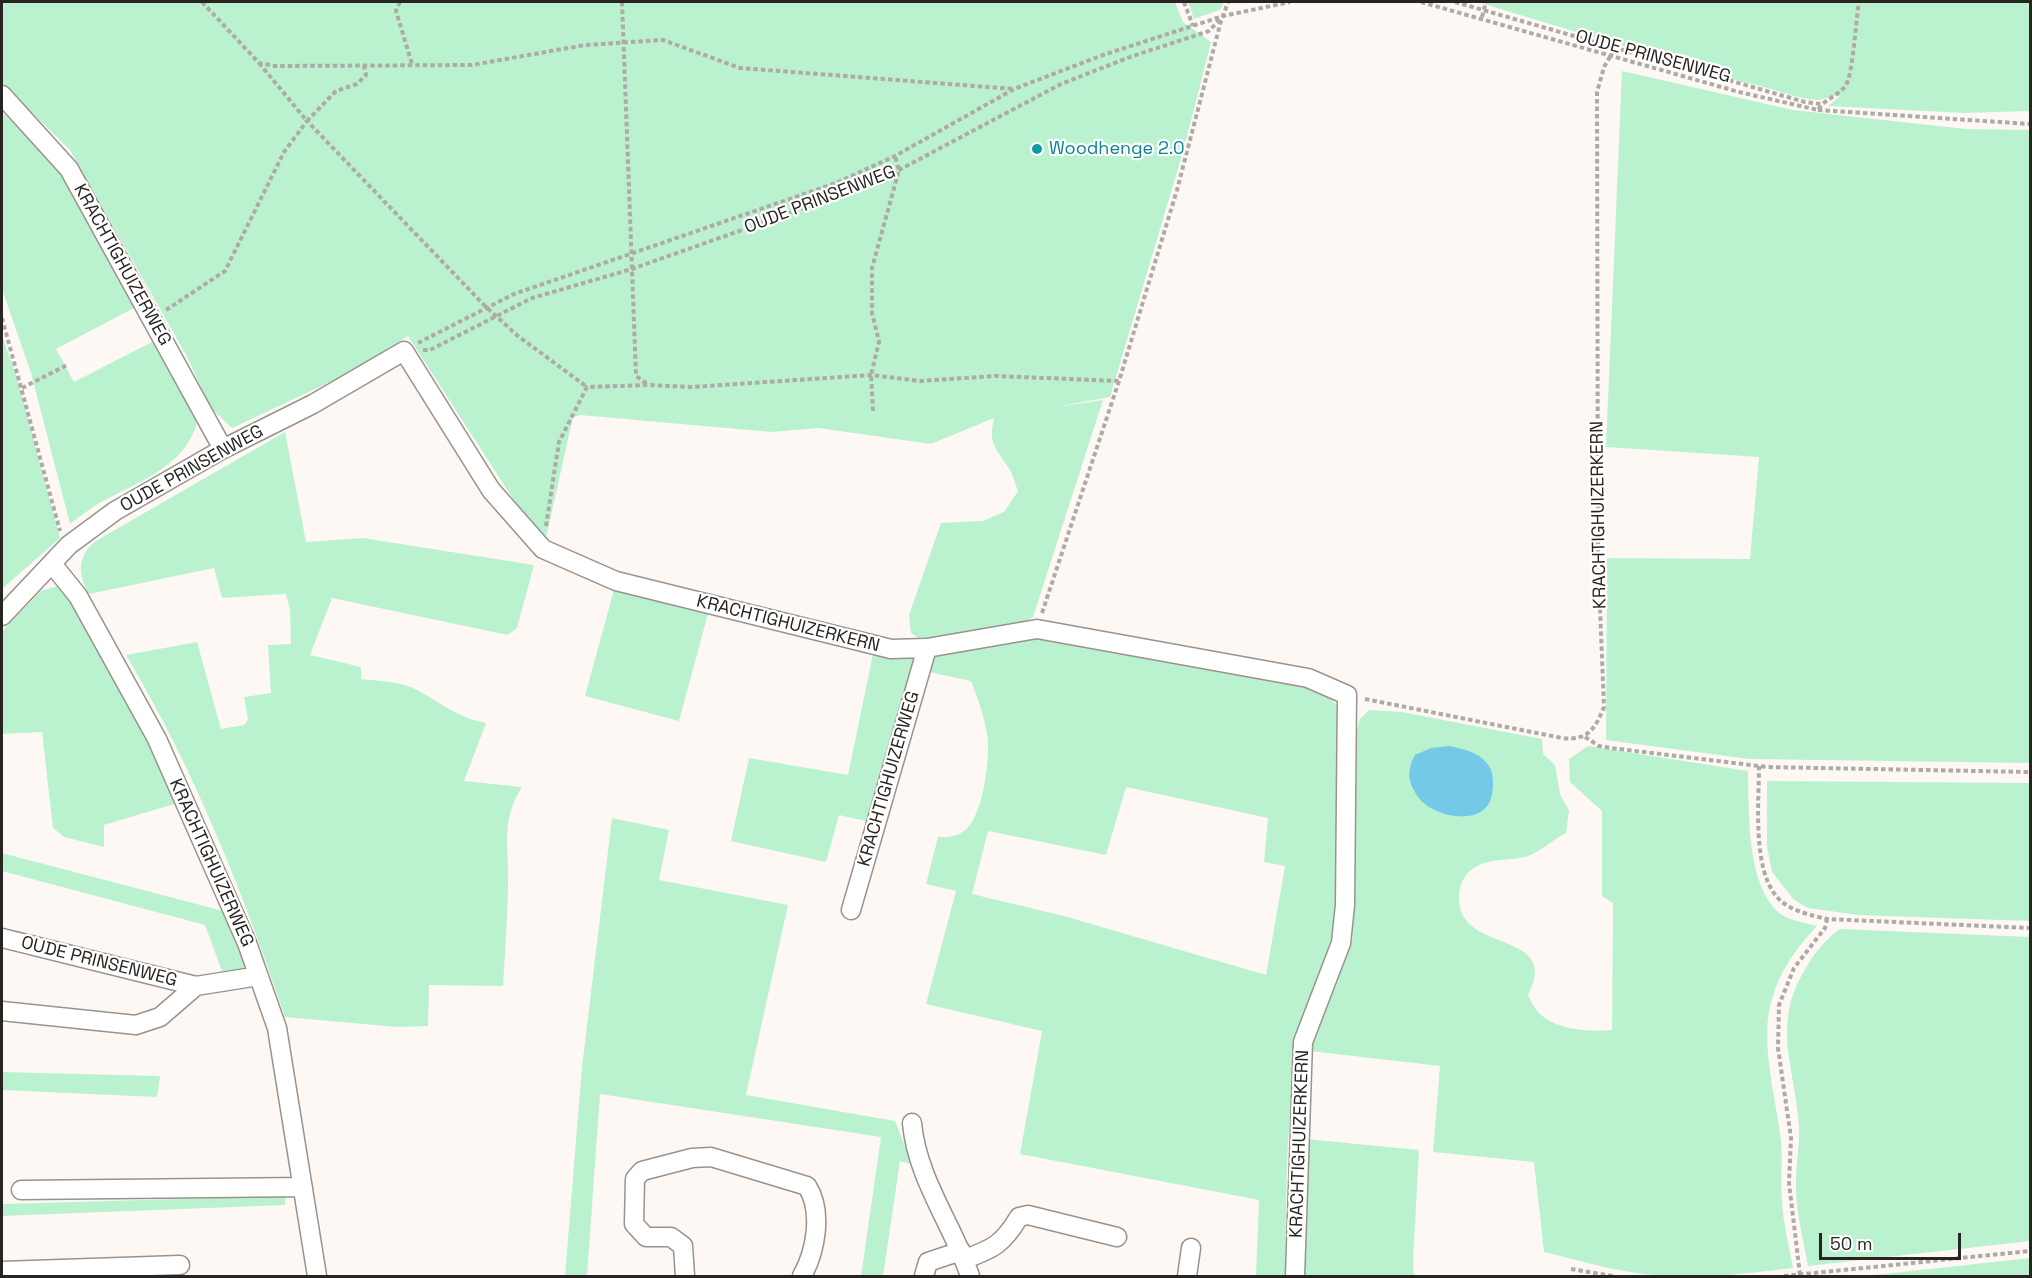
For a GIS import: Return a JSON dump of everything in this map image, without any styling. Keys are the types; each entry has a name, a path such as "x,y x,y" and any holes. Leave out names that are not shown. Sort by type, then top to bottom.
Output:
{"street":[{"name":"KRACHTIGHUIZERWEG","path":"2,94 69,169 223,449"},
{"name":"OUDE PRINSENWEG","path":"2,616 53,565 69,545 115,511 223,449 313,404 404,351"},
{"name":"KRACHTIGHUIZERKERN","path":"404,351 491,490 543,549 616,581 873,646 927,648 1037,629 1308,678 1347,695 1345,905 1341,943 1303,1042 1295,1276"},
{"name":"KRACHTIGHUIZERWEG","path":"53,565 78,596 157,739 247,943 277,1028 317,1276"},
{"name":"KRACHTIGHUIZERWEG","path":"851,910 927,648"},
{"name":"OUDE PRINSENWEG","path":"2,938 196,986 259,976"},
{"name":"OUDE PRINSENWEG","path":"2,1011 136,1025 160,1017 196,986"},
{"path":"912,1123 916,1149 931,1191 965,1262"},
{"path":"685,1276 683,1246 671,1237 646,1237 634,1224 636,1179 642,1170 692,1158 711,1157 807,1186 816,1200 816,1228 809,1264 802,1276"},
{"path":"21,1190 303,1187"},
{"path":"924,1276 928,1262 965,1262 993,1249 1008,1235 1019,1217 1028,1215 1117,1237"},
{"path":"1187,1276 1191,1248"},
{"path":"2,1271 180,1265"}],"path":[{"path":"202,2 259,63 307,121 486,308 497,315 518,336 587,387 648,385 691,387 871,375 920,381 996,376 1119,381"},
{"path":"400,2 396,11 412,64"},
{"path":"622,2 636,376 648,385"},
{"path":"1184,2 1193,26"},
{"path":"1037,629 1119,381 1177,190 1228,2"},
{"name":"OUDE PRINSENWEG","path":"404,351 514,294 836,183 895,156 1014,89 1103,55 1223,16 1290,2"},
{"name":"OUDE PRINSENWEG","path":"1421,2 1482,17 1739,92 1806,109 2031,124"},
{"name":"OUDE PRINSENWEG","path":"1455,2 1805,102 1821,104"},
{"path":"1482,17 1486,2"},
{"path":"1818,110 1821,104 1841,90 1848,79 1859,2"},
{"name":"OUDE PRINSENWEG","path":"404,351 430,350 532,298 632,269 798,210 900,170 1061,84 1130,57 1209,31 1223,16"},
{"path":"259,63 314,67 412,64 438,67 472,65 585,45 663,40 740,68 1014,89"},
{"name":"KRACHTIGHUIZERKERN","path":"1584,737 1596,728 1604,707 1598,558 1597,102 1604,67 1615,48"},
{"path":"152,320 225,272 284,152 307,121 336,91 357,84 366,75 364,65"},
{"path":"873,411 871,375 879,342 872,313 872,268 900,170 895,156"},
{"path":"2,318 60,530 69,545"},
{"path":"22,388 67,365"},
{"path":"543,549 559,442 587,387"},
{"path":"1347,695 1562,738 1584,737 1599,746 1667,756 1759,766 2031,772"},
{"path":"1759,766 1760,844 1765,876 1777,898 1797,911 1827,920 2031,928"},
{"path":"1800,1275 1789,1183 1791,1138 1778,1048 1779,1005 1794,968 1825,928 1827,920"},
{"path":"1784,1276 2031,1251"},
{"path":"1571,1269 1613,1276"}],"green space":[{"path":"2,2 1175,2 1183,22 1211,42 1183,152 1110,397 1055,407 1103,400 1033,617 1017,627 924,642 911,633 909,615 941,523 983,521 1004,512 1018,491 1011,473 992,440 994,418 931,444 819,428 771,432 580,415 573,417 544,547 408,336 343,376 232,428 211,408 186,355 70,150 2,83"},
{"path":"1188,2 1224,2 1220,10 1194,19"},
{"path":"1477,2 2030,2 2030,111 1964,113 1828,106 1840,96 1817,100 1801,98"},
{"path":"1622,71 1793,110 1966,129 2030,130 2030,763 1749,759 1606,740 1607,558 1750,559 1759,457 1606,447"},
{"path":"2,112 56,166 134,308 56,349 74,382 152,342 197,422 191,438 170,463 141,482 96,505 70,524 31,373 2,289"},
{"path":"2,335 17,378 60,538 2,589"},
{"path":"285,432 306,542 363,538 534,565 517,628 508,635 332,598 310,655 361,667 361,679 413,688 456,713 486,723 464,781 522,787 510,812 508,824 508,889 503,986 429,985 428,1026 397,1027 285,1017 252,924 215,832 174,742 126,655 197,642 221,729 244,725 248,720 244,697 271,693 268,645 291,644 290,610 286,594 222,598 214,568 89,594 81,573 84,554 94,542"},
{"path":"58,586 66,593 144,725 181,802 104,825 104,847 64,837 53,828 42,732 2,734 2,631 41,591"},
{"path":"615,586 709,610 679,721 585,696"},
{"path":"1067,638 1320,690 1336,704 1339,720 1338,916 1334,950 1295,1043 1287,1158 1285,1276 1256,1276 1259,1200 1020,1154 1042,1031 926,1004 956,891 926,884 938,837 958,834 971,824 984,786 988,757 987,734 971,681 919,670 880,824 839,815 826,862 731,841 749,758 848,775 873,654 908,658 963,652 1011,639","holes":["1126,787 1268,818 1264,862 1285,866 1266,975 1064,916 972,894 988,831 1106,855"]},
{"path":"1369,710 1402,712 1542,739 1543,754 1555,765 1560,794 1569,811 1566,833 1531,855 1491,861 1476,867 1462,881 1459,901 1464,918 1476,929 1522,951 1532,960 1535,974 1528,995 1538,1012 1554,1023 1573,1028 1593,1031 1612,1030 1613,903 1602,896 1602,811 1570,782 1569,759 1588,746 1748,771 1751,846 1760,883 1778,912 1791,919 1817,926 1784,969 1775,988 1768,1015 1768,1050 1781,1140 1783,1209 1793,1268 1716,1276 1654,1275 1606,1267 1544,1252 1534,1162 1433,1152 1440,1066 1310,1051 1316,1020 1346,954 1350,920 1354,739 1360,719"},
{"path":"1767,781 2030,783 2030,921 1858,915 1808,908 1794,900 1772,872 1767,847"},
{"path":"612,818 669,830 659,880 788,905 746,1095 895,1121 912,1164 900,1161 883,1276 861,1276 881,1137 600,1094 587,1276 565,1276 582,1067"},
{"path":"2,853 227,912 248,968 222,971 205,925 2,871"},
{"path":"1840,929 2030,937 2030,1241 1808,1266 1796,1191 1799,1126 1787,1026 1796,987 1807,966 1830,937"},
{"path":"2,1072 160,1076 157,1097 2,1090"},
{"path":"1306,1139 1419,1150 1414,1276 1303,1276"},
{"path":"285,1196 285,1205 2,1216 2,1204"},
{"path":"2030,1258 2030,1276 1865,1276"}],"water":[{"path":"1449,746 1479,756 1490,767 1493,789 1489,803 1473,815 1452,816 1432,809 1418,797 1410,782 1409,772 1415,755 1431,748"}],"place":[{"name":"Woodhenge 2.0","path":"1037,149"}]}
